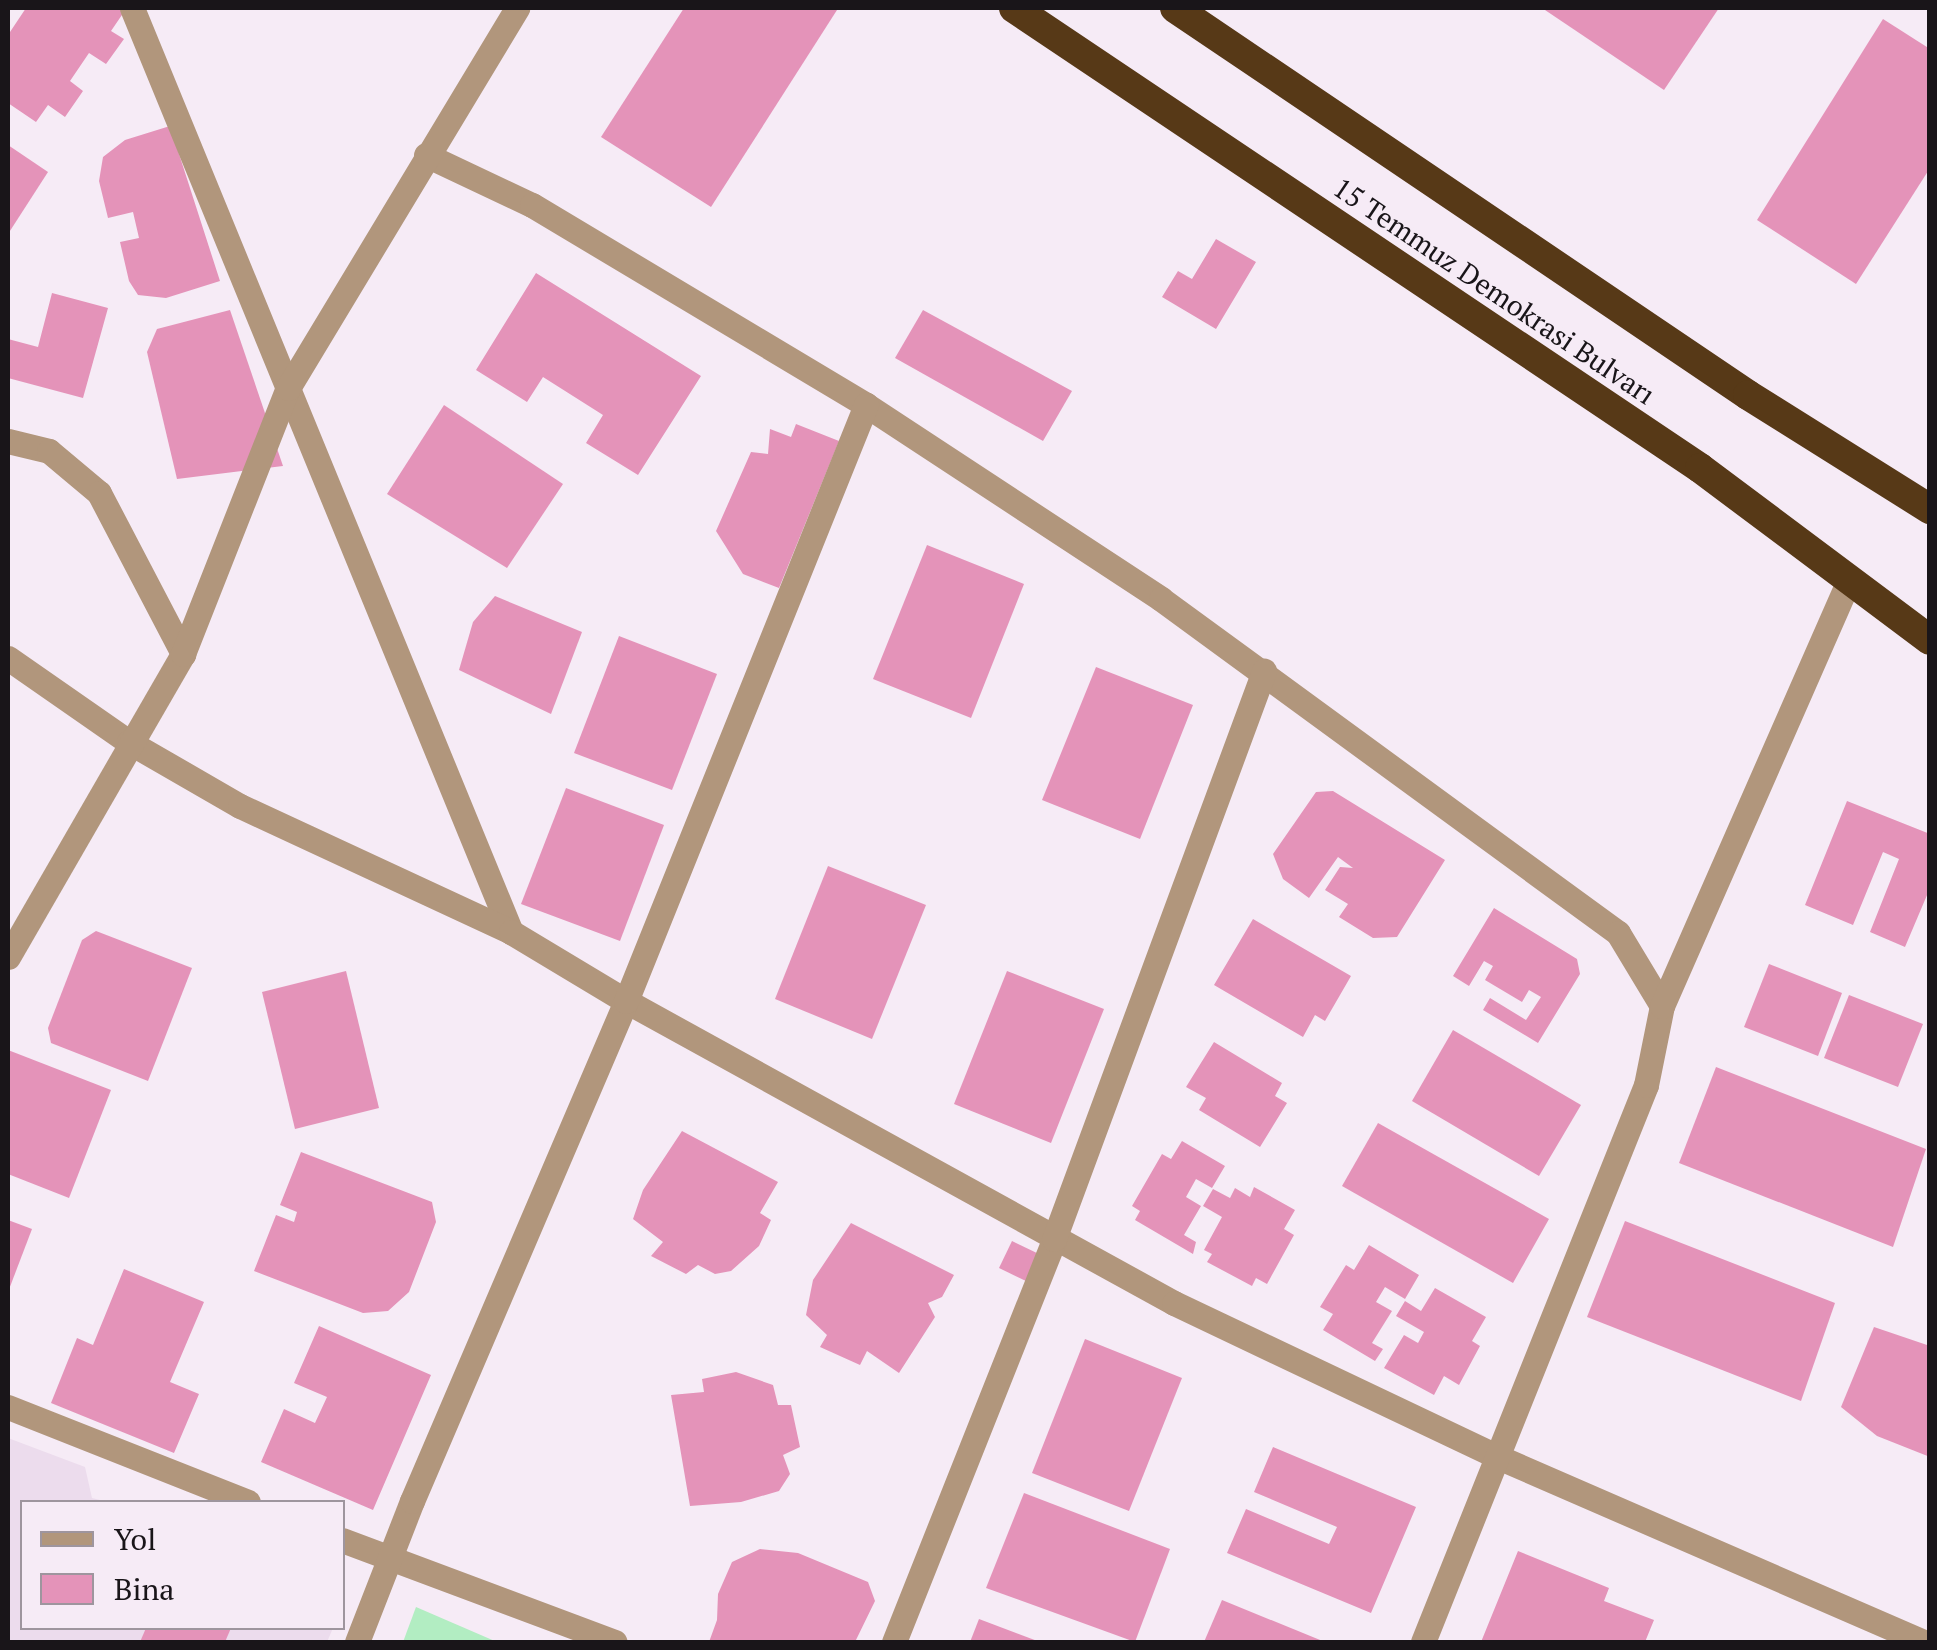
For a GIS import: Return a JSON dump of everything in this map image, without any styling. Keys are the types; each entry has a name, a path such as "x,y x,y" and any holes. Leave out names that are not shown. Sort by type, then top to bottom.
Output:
{"highway":[{"name":"15 Temmuz Demokrasi Bulvarı","path":"1014,8 1700,468 1930,640"},
{"name":"15 Temmuz Demokrasi Bulvarı","path":"1175,8 1748,395 1930,510"}],"street":[{"path":"132,8 512,932"},
{"path":"8,957 183,654 288,388 517,8"},
{"path":"426,155 532,205 866,405 1264,672 1618,933 1662,1006"},
{"path":"357,1642 626,1001 866,405"},
{"path":"8,440 50,451 98,493 183,654"},
{"path":"1423,1642 1646,1085 1662,1006 1848,580"},
{"path":"8,658 129,742 240,806 512,932 626,1001 1174,1302 1498,1457 1924,1642"},
{"path":"894,1642 1054,1238 1264,672"},
{"path":"8,1406 243,1500"},
{"path":"345,1541 616,1642"}],"shaded area":[{"path":"8,1438 85,1467 92,1498 100,1500 20,1500 20,1630 332,1630 327,1642 8,1642"}],"green space":[{"path":"416,1607 497,1642 403,1642"}],"building":[{"path":"26,8 126,9 111,31 124,39 106,64 89,53 70,81 83,91 65,117 48,105 36,122 8,103 8,35"},
{"path":"684,8 837,10 711,207 601,137"},
{"path":"1542,8 1719,8 1664,90"},
{"path":"1883,19 1930,49 1930,168 1856,284 1757,220"},
{"path":"170,126 220,281 166,298 138,295 129,281 120,242 139,238 133,212 108,218 99,181 103,157 125,140"},
{"path":"8,145 48,172 8,234"},
{"path":"1216,239 1256,262 1216,329 1162,297 1178,271 1192,279"},
{"path":"536,273 701,376 638,475 586,443 603,415 543,377 527,402 476,370"},
{"path":"52,293 108,308 83,398 8,378 8,339 38,347"},
{"path":"230,310 283,466 177,479 147,352 157,329"},
{"path":"923,310 1072,391 1043,441 895,358"},
{"path":"444,405 563,484 507,568 387,494"},
{"path":"796,424 839,441 779,588 743,574 716,531 751,452 768,454 770,429 791,437"},
{"path":"927,545 1024,584 971,718 873,679"},
{"path":"495,596 582,632 551,714 459,670 473,622"},
{"path":"619,636 717,674 672,790 574,753"},
{"path":"1096,667 1193,705 1140,839 1042,800"},
{"path":"566,788 664,825 620,941 521,904"},
{"path":"1333,791 1445,860 1397,937 1373,938 1339,917 1348,904 1325,890 1340,867 1353,868 1338,857 1309,898 1283,879 1273,854 1316,792"},
{"path":"1847,801 1930,834 1930,888 1905,947 1870,932 1899,859 1883,852 1853,925 1805,905"},
{"path":"828,866 926,905 872,1039 775,999"},
{"path":"1494,908 1577,959 1580,974 1538,1043 1483,1010 1490,998 1526,1020 1541,997 1529,990 1522,1002 1485,980 1493,966 1484,961 1469,986 1453,976"},
{"path":"1253,919 1351,976 1325,1021 1315,1015 1303,1037 1214,985"},
{"path":"96,931 192,968 148,1081 51,1043 48,1028 82,940"},
{"path":"1769,964 1842,993 1818,1056 1744,1027"},
{"path":"346,971 379,1108 295,1129 262,992"},
{"path":"1007,971 1104,1009 1051,1143 954,1104"},
{"path":"1849,995 1923,1024 1898,1087 1824,1058"},
{"path":"1453,1030 1581,1105 1539,1176 1412,1101"},
{"path":"1214,1042 1282,1083 1275,1096 1287,1103 1260,1147 1199,1110 1206,1098 1186,1087"},
{"path":"8,1050 111,1090 69,1198 8,1174"},
{"path":"1716,1067 1926,1149 1893,1247 1679,1163"},
{"path":"1378,1123 1549,1219 1513,1283 1342,1186"},
{"path":"682,1131 778,1182 760,1213 771,1220 759,1246 731,1271 715,1274 698,1265 686,1274 651,1256 663,1242 633,1219 643,1190"},
{"path":"1182,1141 1225,1166 1212,1188 1196,1179 1186,1197 1201,1206 1184,1235 1196,1242 1193,1254 1135,1220 1140,1211 1132,1206 1162,1154 1171,1159"},
{"path":"301,1152 432,1202 436,1222 409,1292 388,1311 363,1313 254,1271 276,1215 294,1222 297,1212 280,1205"},
{"path":"1254,1187 1295,1210 1284,1229 1294,1235 1267,1284 1256,1278 1252,1286 1207,1262 1212,1254 1204,1250 1222,1217 1203,1206 1213,1189 1230,1198 1235,1188 1250,1197"},
{"path":"8,1220 32,1229 8,1292"},
{"path":"1625,1221 1835,1303 1801,1401 1587,1317"},
{"path":"851,1223 954,1275 942,1297 928,1303 935,1317 899,1373 867,1351 860,1365 820,1347 827,1335 806,1315 813,1280"},
{"path":"1012,1241 1041,1255 1028,1282 999,1268"},
{"path":"1369,1245 1419,1275 1405,1299 1385,1287 1376,1302 1392,1311 1372,1343 1383,1349 1375,1361 1323,1330 1333,1314 1320,1307 1346,1265 1354,1270"},
{"path":"124,1269 204,1302 170,1382 199,1394 174,1453 51,1403 77,1338 93,1345"},
{"path":"1435,1288 1486,1317 1472,1341 1480,1346 1459,1385 1444,1376 1434,1395 1384,1368 1404,1335 1418,1343 1424,1332 1396,1316 1405,1301 1421,1311"},
{"path":"319,1326 431,1375 373,1510 261,1462 284,1409 315,1423 327,1397 294,1383"},
{"path":"1874,1327 1930,1346 1930,1457 1877,1436 1841,1407"},
{"path":"1085,1339 1182,1378 1129,1511 1032,1473"},
{"path":"736,1372 773,1385 778,1405 791,1405 800,1447 783,1455 790,1474 779,1491 741,1502 690,1506 671,1395 704,1392 702,1379"},
{"path":"1273,1447 1416,1507 1371,1613 1227,1553 1246,1509 1329,1544 1337,1527 1254,1492"},
{"path":"1024,1493 1170,1549 1135,1642 986,1588"},
{"path":"760,1549 798,1553 868,1582 875,1601 855,1642 709,1642 717,1620 718,1594 732,1562"},
{"path":"1518,1551 1609,1588 1604,1601 1654,1620 1645,1642 1481,1642"},
{"path":"1222,1600 1325,1642 1204,1642"},
{"path":"979,1619 1040,1642 970,1642"},
{"path":"145,1630 230,1630 225,1642 140,1642"}]}
